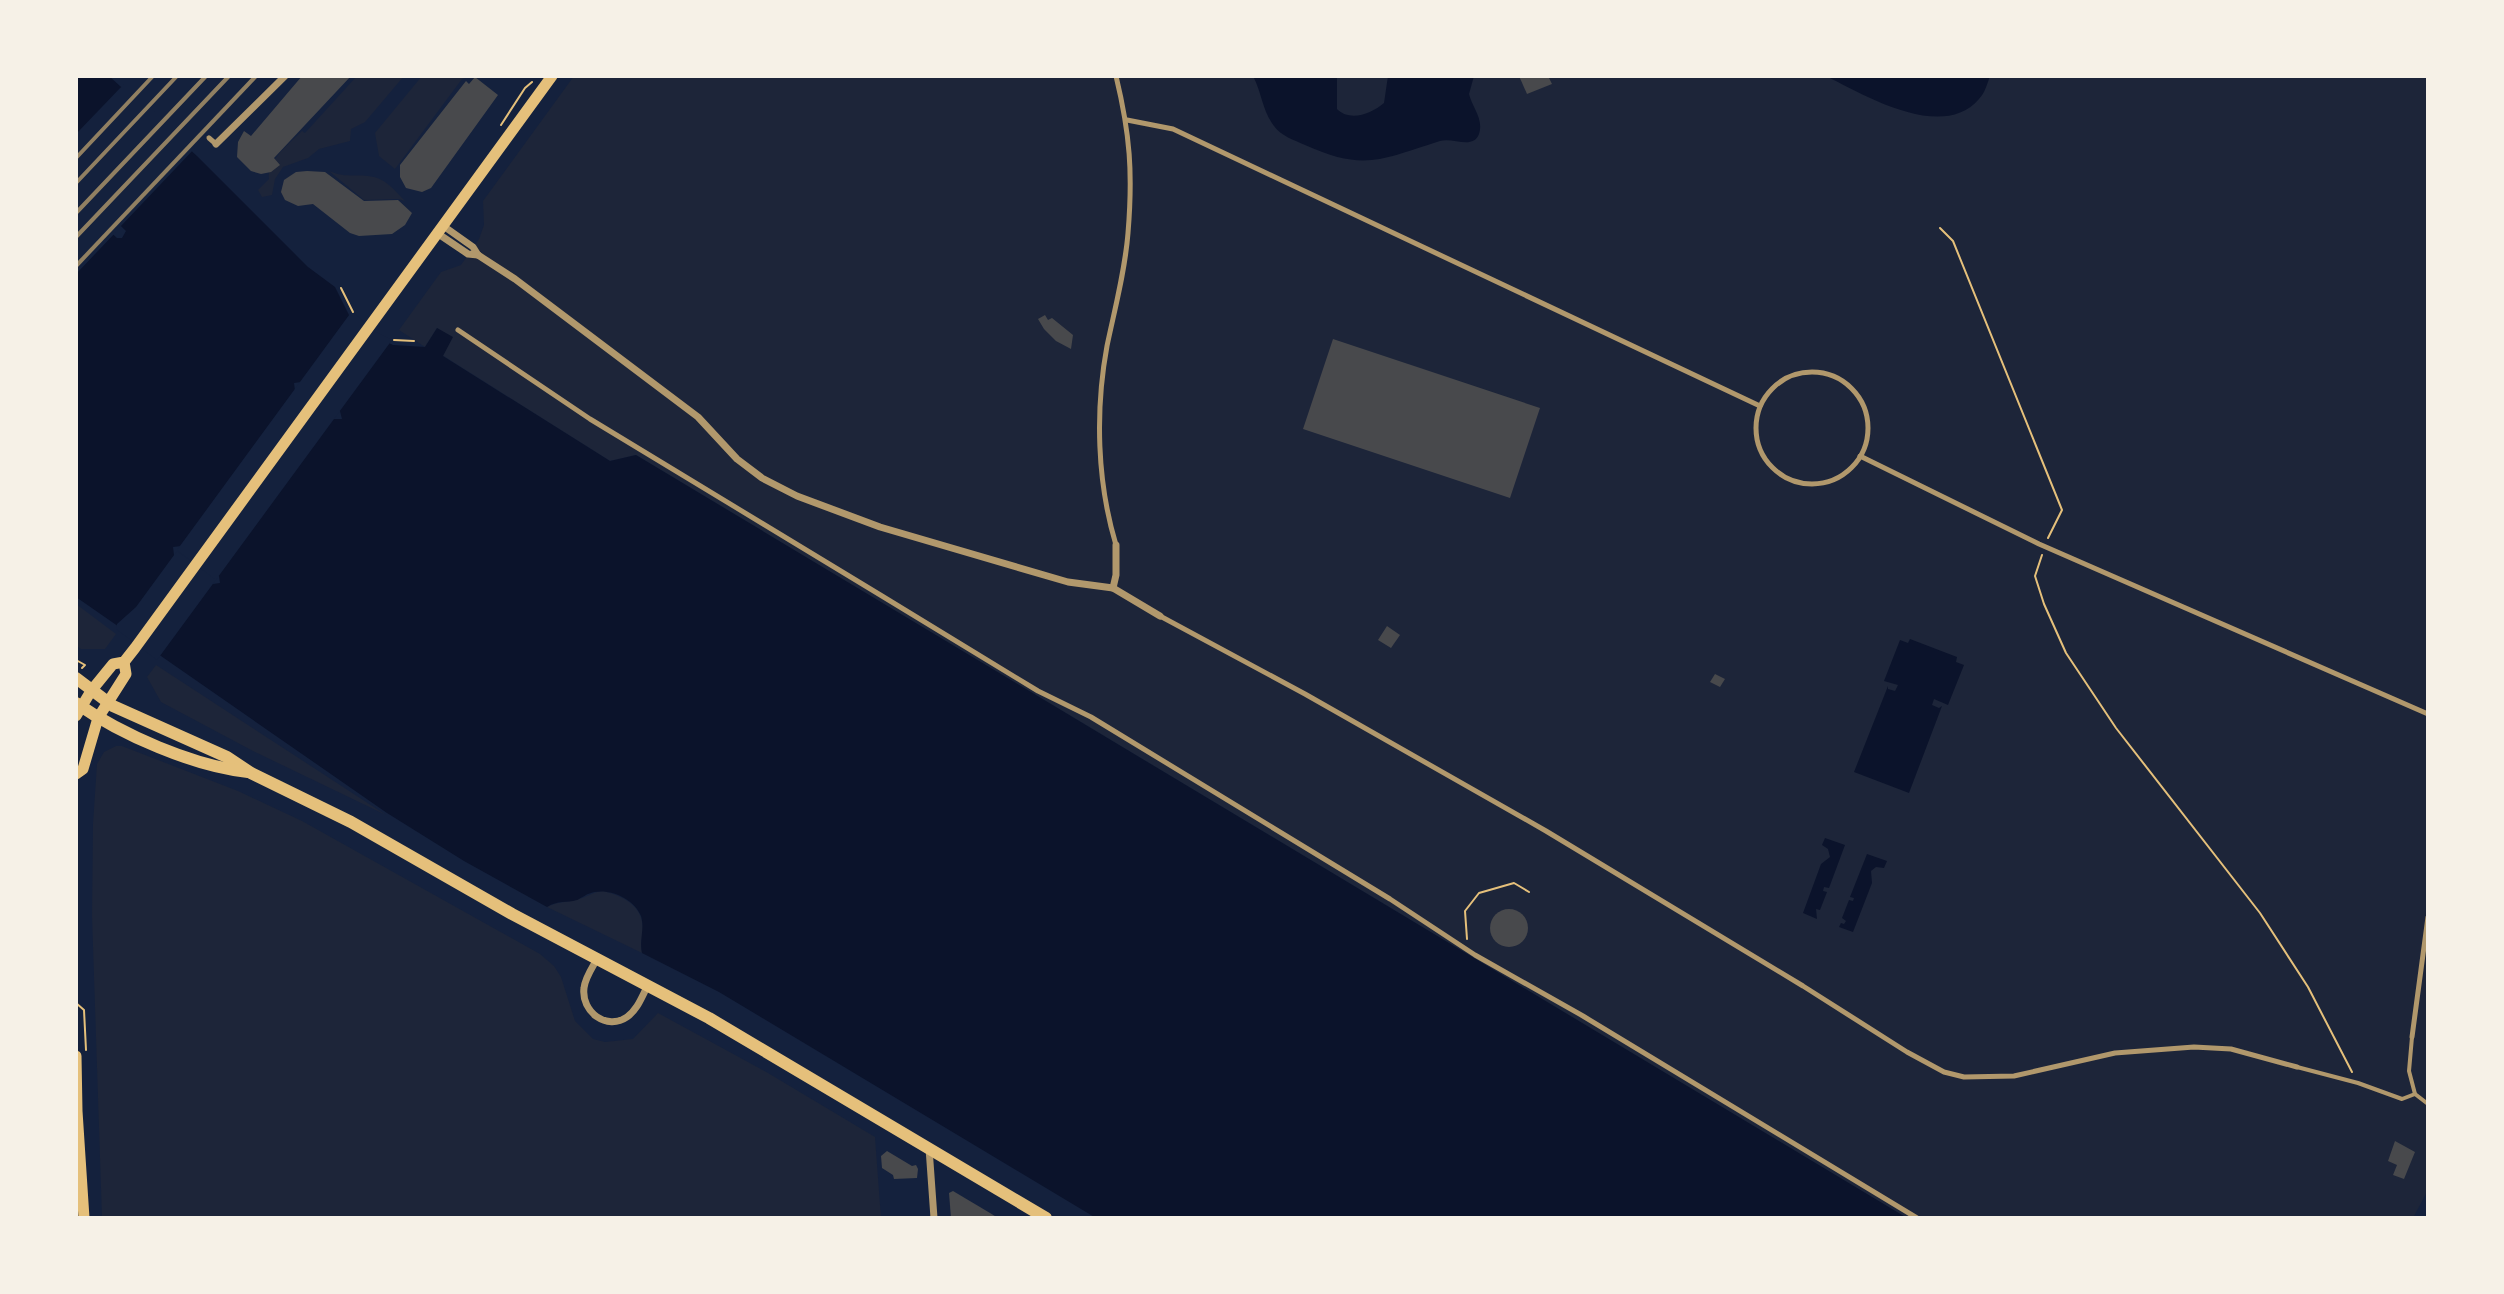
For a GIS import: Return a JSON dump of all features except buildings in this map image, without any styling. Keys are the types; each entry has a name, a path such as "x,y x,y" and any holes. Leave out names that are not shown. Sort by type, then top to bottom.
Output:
{"highway":[{"path":"76,678 107,703 227,757 251,773 351,822 512,914 760,1046 1046,1218"},
{"path":"78,709 221,769 251,773"}],"main road":[{"path":"78,709 113,664 124,662 135,648 552,76"},
{"path":"76,774 83,769 98,718 126,674 124,662"},
{"path":"81,1056 84,1218"}],"street":[{"path":"209,138 216,144 285,76"},
{"path":"1113,588 1116,545 1102,473 1100,429 1107,348 1128,235 1131,166 1127,120 1116,76"},
{"path":"1127,120 1173,129 1760,406"},
{"path":"440,229 468,254 478,255 515,279 698,417 737,459 762,478 797,496 894,532 1068,582 1113,588 1546,831 1944,1072 1964,1077 2014,1076 2115,1053 2194,1047 2231,1049 2297,1067"},
{"path":"458,330 590,419 1038,691 1091,717 1390,899 1475,955 1596,1024 1917,1218"},
{"path":"1796,374 1828,374 1842,381 1855,393 1867,423 1866,440 1860,456 1840,476 1827,482 1813,484 1792,480 1775,471 1763,457 1757,440 1756,422 1760,406 1769,391 1796,374"},
{"path":"1860,456 2044,546 2428,714"},
{"path":"2412,1037 2428,917"},
{"path":"597,958 583,990 588,1008 599,1019 623,1020 637,1006 648,985"},
{"path":"929,1148 934,1218"}],"lane":[{"path":"2412,1037 2409,1071 2415,1094 2428,1104"},
{"path":"2297,1067 2358,1083 2402,1099 2415,1094"}],"path":[{"path":"1940,228 1953,241 2062,510 2044,546 2035,576 2066,653 2116,728 2260,913 2334,1035 2358,1083"},
{"path":"341,288 353,312"},
{"path":"394,340 414,341"},
{"path":"76,660 85,665"},
{"path":"1475,955 1465,933 1465,911 1472,900 1484,890 1514,883 1529,892"},
{"path":"76,1003 84,1010 81,1056"}],"shaded area":[{"path":"76,76 109,76 197,156 308,267 335,287 349,315 370,334 393,345 425,347 437,328 453,337 443,356 610,461 636,455 1907,1218 1096,1218 719,992 642,953 641,916 632,904 619,895 595,892 547,907 464,861 387,813 76,597 76,200 117,238 122,238 126,231 76,182","holes":["301,382 340,411 342,419 334,419 295,391 294,383","181,546 219,576 220,583 213,584 174,555 173,547"]},
{"path":"357,76 404,76 365,122 351,129 350,141 319,149 308,158 283,167 275,179 272,195 262,197 258,190 269,179 271,166 280,153 302,131 305,133"},
{"path":"422,76 472,76 462,79 395,169 379,156 375,133"},
{"path":"574,76 2428,76 2428,1190 2413,1218 1907,1218 636,455 610,461 442,355 452,338 437,328 425,347 399,330 441,272 461,265 479,239 484,225 483,201"},
{"path":"1253,76 1337,76 1337,109 1354,116 1367,113 1384,103 1388,76 1474,76 1469,94 1479,118 1479,134 1472,141 1445,140 1373,160 1343,158 1296,141 1277,129 1267,114"},
{"path":"1826,76 1990,76 1979,99 1963,111 1945,116 1924,116 1881,103"},
{"path":"329,171 379,179 405,201 364,200"},
{"path":"76,604 116,634 105,649 81,649 76,645"},
{"path":"1910,639 1957,657 1956,662 1964,665 1948,705 1934,699 1932,705 1942,706 1909,793 1854,772 1888,686 1888,689 1895,691 1898,685 1884,681 1900,640 1908,643"},
{"path":"156,665 386,815 253,751 161,702 147,677"},
{"path":"116,746 238,791 302,821 540,954 561,977 575,1021 593,1039 605,1042 633,1039 658,1013 768,1073 875,1137 881,1218 102,1218 92,916 93,824 97,764 104,752"},
{"path":"1825,838 1845,845 1829,888 1824,887 1823,891 1827,892 1820,910 1816,909 1817,919 1803,913 1821,864 1830,857 1828,849 1822,845"},
{"path":"1867,854 1887,861 1884,868 1876,867 1871,871 1872,883 1853,932 1839,927 1846,921 1842,918 1849,900 1853,901 1854,898 1850,897"},
{"path":"603,891 624,899 639,913 643,928 642,953 547,907"}],"pier":[{"path":"124,84 195,148 119,228 76,187 76,134"},
{"path":"76,196 116,232 76,274"},
{"path":"352,311 372,330 392,340 216,580 177,550"},
{"path":"177,551 216,580 157,660 116,629"}],"railway":[{"path":"76,158 153,76"},
{"path":"76,183 177,76"},
{"path":"76,213 206,76"},
{"path":"76,237 229,76"},
{"path":"76,266 256,76"}]}
